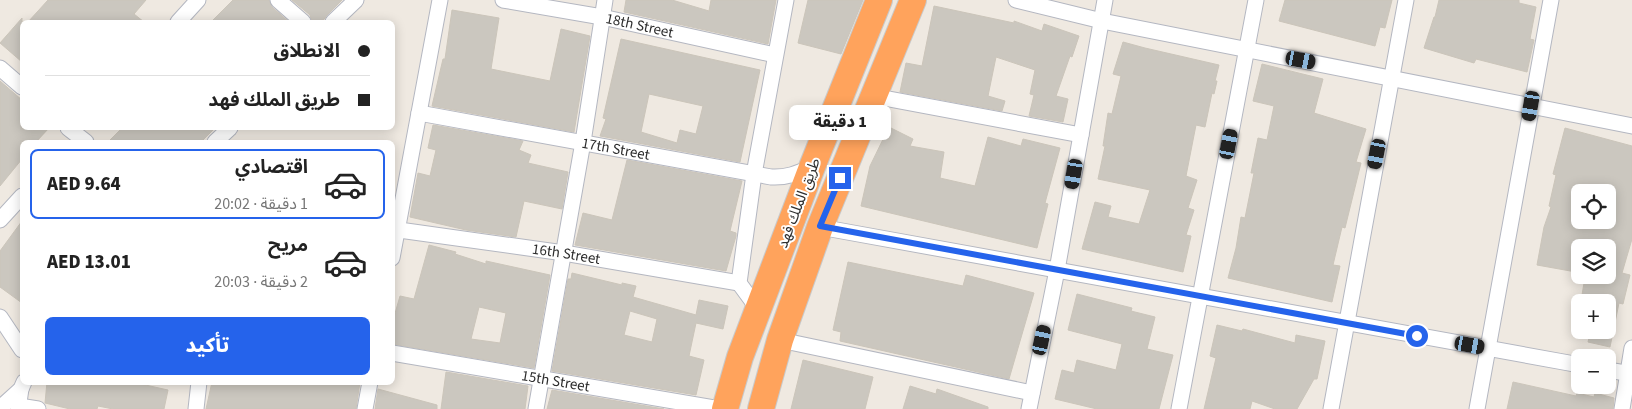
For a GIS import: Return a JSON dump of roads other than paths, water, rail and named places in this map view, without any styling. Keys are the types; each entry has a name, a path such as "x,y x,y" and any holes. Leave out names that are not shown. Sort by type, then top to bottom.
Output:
{"highway":[{"name":"طريق الملك فهد","path":"725,409 740,357 758,309 879,0"},
{"name":"طريق الملك فهد","path":"761,409 780,340 820,226 913,0"}],"street":[{"path":"180,20 198,0"},
{"path":"278,0 301,20"},
{"path":"335,20 356,0"},
{"path":"395,229 440,0"},
{"name":"18th Street","path":"503,0 602,18 775,55"},
{"path":"536,409 583,142 605,0"},
{"path":"758,309 739,283 754,174 786,0"},
{"path":"1016,0 1102,21 1632,126"},
{"path":"1029,409 1057,270 1106,0"},
{"path":"1179,409 1256,0"},
{"path":"1331,409 1406,0"},
{"path":"1477,409 1550,0"},
{"path":"0,68 20,85"},
{"path":"873,96 1081,135"},
{"name":"17th Street","path":"419,113 782,178 812,167"},
{"path":"217,140 228,130"},
{"path":"0,220 20,198"},
{"path":"820,226 1571,363"},
{"name":"16th Street","path":"395,229 564,253 739,283"},
{"path":"0,317 20,347"},
{"path":"780,340 1032,393"},
{"path":"1622,409 1630,374 1632,348"},
{"name":"15th Street","path":"395,354 720,409"},
{"path":"1616,371 1630,374"},
{"path":"196,409 199,385"},
{"path":"365,409 369,385"},
{"path":"22,386 19,407 38,409"},
{"path":"0,408 22,386"}]}
